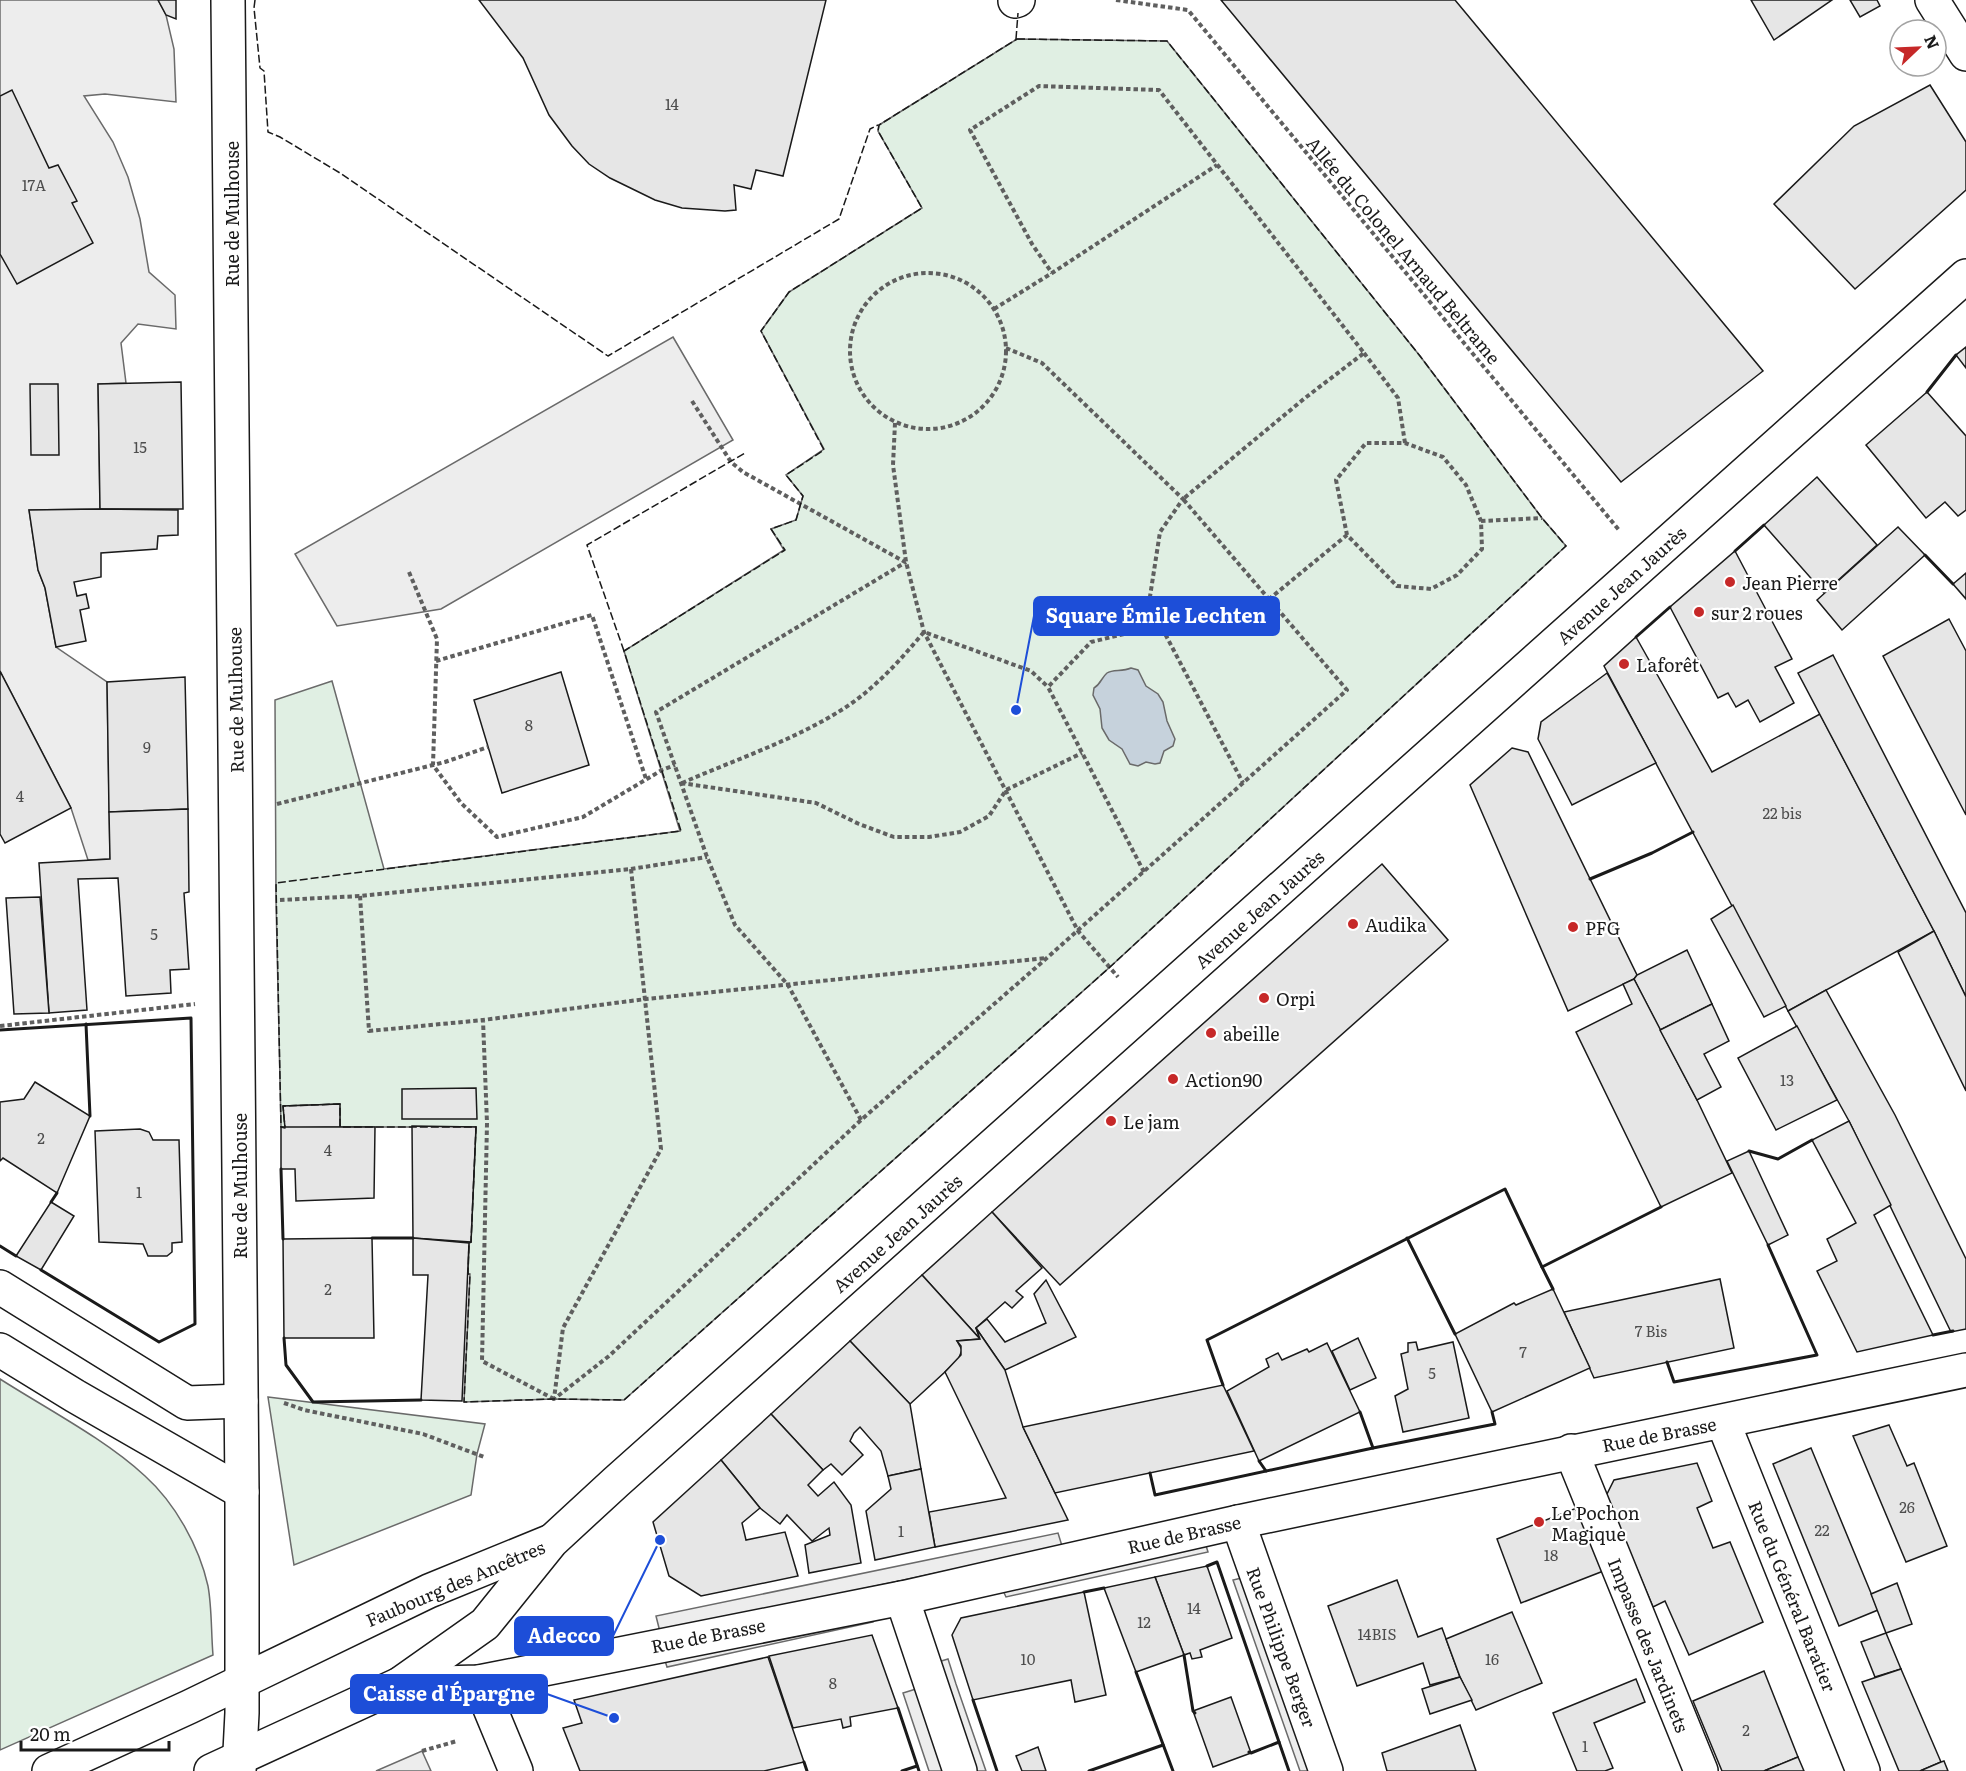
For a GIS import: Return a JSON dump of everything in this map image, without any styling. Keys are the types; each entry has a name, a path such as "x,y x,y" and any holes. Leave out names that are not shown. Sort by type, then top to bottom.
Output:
{"street":[{"name":"Rue de Mulhouse","path":"228,0 242,1492 241,1682 230,1767"},
{"path":"1932,0 1966,54"},
{"name":"Avenue Jean Jaurès","path":"552,1541 1966,276"},
{"path":"0,1287 187,1403 241,1394"},
{"path":"0,1350 242,1492"},
{"name":"Rue de Brasse","path":"400,1684 479,1682 902,1598 1238,1522 1966,1370"},
{"name":"Rue du Général Baratier","path":"1723,1422 1863,1771"},
{"name":"Impasse des Jardinets","path":"1571,1451 1701,1771"},
{"name":"Rue Philippe Berger","path":"1238,1522 1326,1771"},
{"name":"Faubourg des Ancêtres","path":"49,1771 429,1591 552,1541"},
{"name":"Faubourg des Ancêtres","path":"230,1767 400,1684 485,1624 552,1541"},
{"path":"902,1598 960,1771"},
{"path":"479,1682 516,1771"}],"path":[{"name":"Allée du Colonel Arnaud Beltrame","path":"1116,0 1188,10 1647,562"},
{"path":"1052,273 1032,244 970,130 1039,86 1159,90 1398,398 1405,443"},
{"path":"994,309 1217,165"},
{"path":"927,272 953,276 976,289 994,309 1003,328 1006,348 1004,369 996,391 981,409 962,422 940,429 917,430 895,423 873,408 858,387 849,362 851,335 860,310 878,290 900,277 927,272"},
{"path":"554,1399 609,1356 861,1119 1078,931 1347,690 1183,499 1042,363 1006,348"},
{"path":"1243,783 1149,603 1160,532 1183,499 1305,398 1364,353"},
{"path":"692,401 731,462 743,472 906,562"},
{"path":"895,423 894,465 906,562 924,632 1078,931 1145,1010"},
{"path":"1366,443 1405,443 1443,457 1466,485 1481,521 1482,549 1457,575 1431,589 1397,586 1347,535 1336,480 1366,443"},
{"path":"1481,521 1542,519"},
{"path":"1257,609 1347,535"},
{"path":"861,1119 788,985 735,925 707,857 656,712 906,562"},
{"path":"409,572 437,639 433,765 461,803 497,837 583,817 646,779 675,765"},
{"path":"436,661 592,615 646,779"},
{"path":"1048,687 1091,642 1161,625"},
{"path":"924,632 1031,671 1048,687 1144,872"},
{"path":"681,783 815,726 853,702 888,673 924,632"},
{"path":"236,815 433,765 488,747"},
{"path":"681,783 816,803 859,824 894,837 929,837 960,832 989,816 1006,790 1082,753"},
{"path":"276,900 360,896 631,869 707,857"},
{"path":"554,1399 563,1328 661,1149 631,869"},
{"path":"360,896 369,1031 483,1020 646,999 1048,957"},
{"path":"0,1026 237,999"},
{"path":"483,1020 488,1123 482,1361 554,1399"},
{"path":"241,1394 304,1410 423,1434 484,1457"}],"green space":[{"path":"1017,39 1167,41 1420,356 1542,518 1566,546 1110,967 624,1400 554,1399 464,1402 470,1274 468,1274 469,1243 471,1242 476,1127 340,1127 339,1104 284,1106 285,1128 281,1127 276,900 275,700 332,681 384,869 680,831 624,651 784,550 771,529 796,520 803,496 786,475 824,449 761,331 789,292 922,208 878,131 879,125"},
{"path":"0,1379 112,1449 145,1476 166,1499 192,1541 204,1571 211,1611 213,1655 0,1750"},
{"path":"268,1397 485,1424 477,1454 471,1495 294,1565"}],"shaded area":[{"path":"0,0 158,0 166,15 174,49 176,102 105,94 84,96 113,142 128,177 140,219 149,272 175,295 176,329 138,324 121,343 126,383 98,384 100,509 29,510 38,570 45,588 56,647 107,682 110,859 88,860 71,808 0,671"},
{"path":"673,337 733,440 441,609 337,626 295,554"},
{"path":"1131,668 1138,670 1146,686 1158,694 1163,702 1167,721 1175,739 1173,746 1164,751 1160,763 1146,762 1138,766 1130,764 1122,749 1109,740 1102,728 1100,709 1093,695 1094,688 1107,673"},
{"path":"1058,1533 1062,1546 660,1632 656,1616"},
{"path":"1203,1536 1208,1552 1006,1597 1000,1584"},
{"path":"1246,1577 1315,1771 1300,1771 1233,1580"},
{"path":"870,1609 873,1622 667,1667 663,1654"},
{"path":"948,1659 986,1771 974,1771 938,1662"},
{"path":"916,1689 944,1771 929,1771 903,1693"},
{"path":"422,1751 431,1771 376,1771"}],"building":[{"path":"158,0 176,0 176,19 166,15"},
{"path":"479,0 826,0 783,176 756,170 751,189 734,185 736,210 725,211 682,208 655,200 610,178 589,164 549,115 523,58"},
{"path":"1221,0 1455,0 1763,371 1621,482"},
{"path":"1751,0 1832,0 1774,40"},
{"path":"1850,0 1877,0 1880,6 1860,17"},
{"path":"1930,85 1966,142 1966,190 1855,289 1774,204 1854,126"},
{"path":"12,90 49,168 58,165 77,201 72,203 93,243 17,284 0,254 0,96"},
{"path":"1966,347 1966,368 1956,355"},
{"path":"181,382 183,509 100,509 98,384"},
{"path":"30,384 58,384 59,455 31,455"},
{"path":"1927,392 1966,436 1966,510 1958,516 1945,502 1926,518 1866,445"},
{"path":"1817,477 1877,545 1824,593 1764,525"},
{"path":"29,510 178,510 178,535 158,536 157,549 101,553 101,577 74,582 77,596 86,594 89,608 80,610 86,641 56,647 45,588 38,570"},
{"path":"1898,527 1925,555 1842,630 1817,600"},
{"path":"1735,551 1792,659 1775,667 1794,703 1760,722 1748,700 1736,707 1728,693 1718,698 1670,607"},
{"path":"1966,573 1966,599 1953,584"},
{"path":"1949,619 1966,651 1966,815 1883,656"},
{"path":"1636,637 1712,772 1820,714 1934,931 1788,1011 1604,666"},
{"path":"1833,655 1966,913 1966,997 1934,931 1798,673"},
{"path":"0,671 71,808 5,843 0,834"},
{"path":"561,672 589,765 502,793 474,700"},
{"path":"1607,673 1656,763 1572,805 1538,739 1541,722"},
{"path":"185,677 188,809 109,812 107,682"},
{"name":"PFG","path":"1512,748 1528,752 1637,975 1634,979 1568,1011 1470,785"},
{"path":"188,809 189,892 184,893 189,969 170,970 171,993 126,996 118,878 78,879 87,1010 49,1013 39,863 110,859 109,812"},
{"path":"1382,864 1448,940 1060,1285 992,1212"},
{"path":"40,897 49,1013 14,1014 6,898"},
{"path":"1733,905 1786,1006 1764,1017 1711,919"},
{"path":"1934,931 1966,997 1966,1091 1898,952"},
{"path":"1687,950 1712,1004 1660,1030 1634,979 1637,975"},
{"path":"1634,979 1732,1173 1661,1207 1576,1032 1632,1004 1623,984"},
{"path":"1826,990 1895,1115 1966,1259 1966,1329 1951,1332 1849,1121 1788,1011"},
{"path":"1712,1004 1729,1041 1704,1054 1721,1087 1697,1100 1660,1030"},
{"path":"1797,1026 1837,1100 1776,1130 1738,1058"},
{"path":"35,1082 90,1116 57,1193 3,1158 0,1161 0,1102 24,1099"},
{"path":"476,1088 477,1119 402,1119 402,1089"},
{"path":"340,1104 340,1127 285,1128 283,1106"},
{"path":"1849,1121 1891,1205 1874,1215 1933,1335 1857,1352 1817,1271 1837,1261 1827,1239 1856,1223 1812,1140"},
{"path":"412,1126 476,1127 471,1242 413,1238"},
{"path":"281,1127 375,1127 374,1198 296,1201 295,1169 281,1169"},
{"path":"140,1129 149,1132 153,1140 179,1140 182,1242 172,1243 172,1252 167,1256 148,1256 143,1244 99,1242 95,1131"},
{"path":"1749,1151 1788,1235 1768,1245 1727,1161"},
{"path":"51,1202 74,1216 41,1270 16,1256"},
{"path":"992,1212 1042,1268 1016,1291 1023,1297 1012,1308 1005,1302 976,1328 980,1339 922,1275"},
{"path":"372,1238 374,1338 284,1338 283,1239"},
{"path":"413,1238 469,1243 462,1401 421,1400 428,1275 413,1275"},
{"path":"922,1275 980,1339 957,1341 962,1350 958,1360 910,1404 850,1341"},
{"path":"1720,1279 1734,1348 1594,1378 1564,1312"},
{"path":"1046,1280 1076,1337 1005,1370 976,1328 987,1319 1005,1342 1046,1323 1034,1294"},
{"path":"1553,1289 1590,1368 1492,1412 1455,1334 1514,1303 1516,1305"},
{"path":"976,1328 1005,1370 1023,1427 1068,1520 935,1547 929,1512 1006,1498 945,1372 961,1355 961,1346 957,1341 980,1339"},
{"path":"1358,1338 1376,1378 1350,1390 1332,1351"},
{"path":"850,1341 910,1404 921,1469 888,1476 881,1451 860,1427 850,1441 863,1455 842,1475 831,1464 823,1470 771,1414"},
{"path":"1416,1342 1418,1350 1453,1342 1469,1418 1403,1432 1395,1396 1408,1389 1401,1354 1408,1352 1408,1343"},
{"path":"1327,1343 1360,1412 1259,1461 1227,1391 1269,1367 1266,1359 1278,1353 1282,1360 1307,1349 1309,1352"},
{"path":"1223,1385 1254,1451 1055,1493 1023,1427"},
{"path":"771,1414 823,1470 808,1485 818,1496 834,1482 851,1505 861,1563 809,1573 805,1545 830,1535 829,1528 812,1541 787,1515 780,1524 760,1508 721,1460"},
{"path":"1889,1425 1907,1466 1914,1463 1947,1546 1906,1562 1853,1436"},
{"path":"1811,1448 1878,1610 1839,1626 1773,1464"},
{"path":"721,1460 760,1508 742,1523 746,1540 785,1532 798,1576 701,1596 669,1576 653,1522"},
{"path":"1697,1463 1712,1501 1697,1508 1713,1548 1730,1542 1763,1622 1689,1655 1665,1601 1653,1607 1606,1496 1614,1480"},
{"path":"921,1469 935,1547 875,1560 866,1511 891,1489 888,1476"},
{"path":"1582,1506 1606,1570 1521,1603 1497,1539"},
{"path":"1207,1566 1232,1638 1200,1650 1202,1657 1192,1659 1190,1653 1184,1655 1155,1577"},
{"path":"1155,1577 1184,1655 1136,1672 1104,1588"},
{"path":"1397,1580 1418,1637 1442,1628 1460,1677 1430,1685 1423,1663 1357,1686 1328,1606"},
{"path":"1897,1583 1912,1624 1886,1633 1871,1594"},
{"path":"1084,1592 1106,1695 1075,1702 1071,1680 973,1700 952,1635 961,1618"},
{"path":"1512,1612 1542,1683 1476,1710 1460,1677 1446,1639"},
{"path":"1886,1633 1901,1669 1875,1677 1861,1642"},
{"path":"872,1635 898,1708 850,1717 851,1726 843,1728 841,1719 793,1728 769,1656"},
{"path":"768,1657 804,1762 764,1771 580,1771 563,1728 582,1723 574,1700"},
{"path":"1901,1669 1941,1762 1920,1771 1899,1771 1862,1682"},
{"path":"1764,1671 1798,1757 1764,1771 1722,1771 1693,1701"},
{"path":"1460,1677 1472,1700 1430,1714 1422,1689"},
{"path":"1636,1679 1645,1702 1594,1723 1613,1768 1605,1771 1577,1771 1553,1713"},
{"path":"1231,1697 1251,1753 1213,1767 1193,1711"},
{"path":"1460,1725 1476,1771 1387,1771 1382,1753"},
{"path":"1038,1747 1046,1771 1022,1771 1016,1756"},
{"path":"1798,1757 1804,1771 1764,1771"},
{"path":"1944,1761 1948,1771 1920,1771 1941,1762"}],"fence":[{"path":"255,0 260,68 264,71 268,132 340,173 608,356 839,219 870,129 878,125"},
{"path":"1016,39 1018,13"},
{"path":"1017,39 1167,41 1420,356 1542,518 1566,546 1110,967 624,1400 554,1399 464,1402 470,1274 468,1274 469,1243 471,1242 476,1127 340,1127 340,1104 283,1106 285,1128 281,1127 276,883 681,831 624,651 785,550 771,529 796,520 803,496 786,475 824,450 761,331 789,292 922,208 878,131 879,125 1017,39"},
{"path":"624,651 587,545 745,453"}],"wall":[{"path":"1927,392 1956,355"},
{"path":"1735,551 1764,525"},
{"path":"1925,555 1953,584"},
{"path":"1636,637 1670,607"},
{"path":"1590,879 1652,853 1693,832"},
{"path":"0,1030 191,1018 195,1324 159,1342 41,1270"},
{"path":"86,1024 90,1116"},
{"path":"1749,1151 1778,1159 1812,1140"},
{"path":"281,1169 283,1239"},
{"path":"1223,1385 1207,1340 1505,1189 1542,1267 1661,1207"},
{"path":"51,1202 57,1193"},
{"path":"372,1238 413,1238"},
{"path":"1407,1238 1455,1334"},
{"path":"1667,1362 1674,1382 1817,1355 1768,1245"},
{"path":"0,1246 16,1256"},
{"path":"1542,1267 1553,1289"},
{"path":"1933,1335 1953,1331"},
{"path":"284,1338 286,1365 313,1402 421,1400"},
{"path":"1150,1473 1155,1495 1373,1448 1360,1412"},
{"path":"1373,1448 1495,1424 1492,1412"},
{"path":"1259,1461 1266,1471"},
{"path":"1207,1566 1217,1562 1289,1771"},
{"path":"1084,1592 1104,1588"},
{"path":"1184,1655 1195,1713"},
{"path":"1136,1672 1173,1771"},
{"path":"973,1700 997,1771"},
{"path":"898,1708 919,1771"},
{"path":"1249,1752 1279,1742"},
{"path":"1089,1771 1163,1745"},
{"path":"804,1762 807,1771"},
{"path":"902,1771 917,1766"}],"place":[{"name":"Jean Pierre","path":"1730,582"},
{"name":"sur 2 roues","path":"1699,612"},
{"name":"Laforêt","path":"1624,664"},
{"name":"Square Émile Lechten","path":"1016,710"},
{"name":"Audika","path":"1353,924"},
{"name":"PFG","path":"1573,927"},
{"name":"Orpi","path":"1264,998"},
{"name":"abeille","path":"1211,1033"},
{"name":"Action90","path":"1173,1079"},
{"name":"Le jam","path":"1111,1121"},
{"name":"Le Pochon Magique","path":"1539,1522"},
{"name":"Adecco","path":"660,1540"},
{"name":"Caisse d'Épargne","path":"614,1718"}]}
